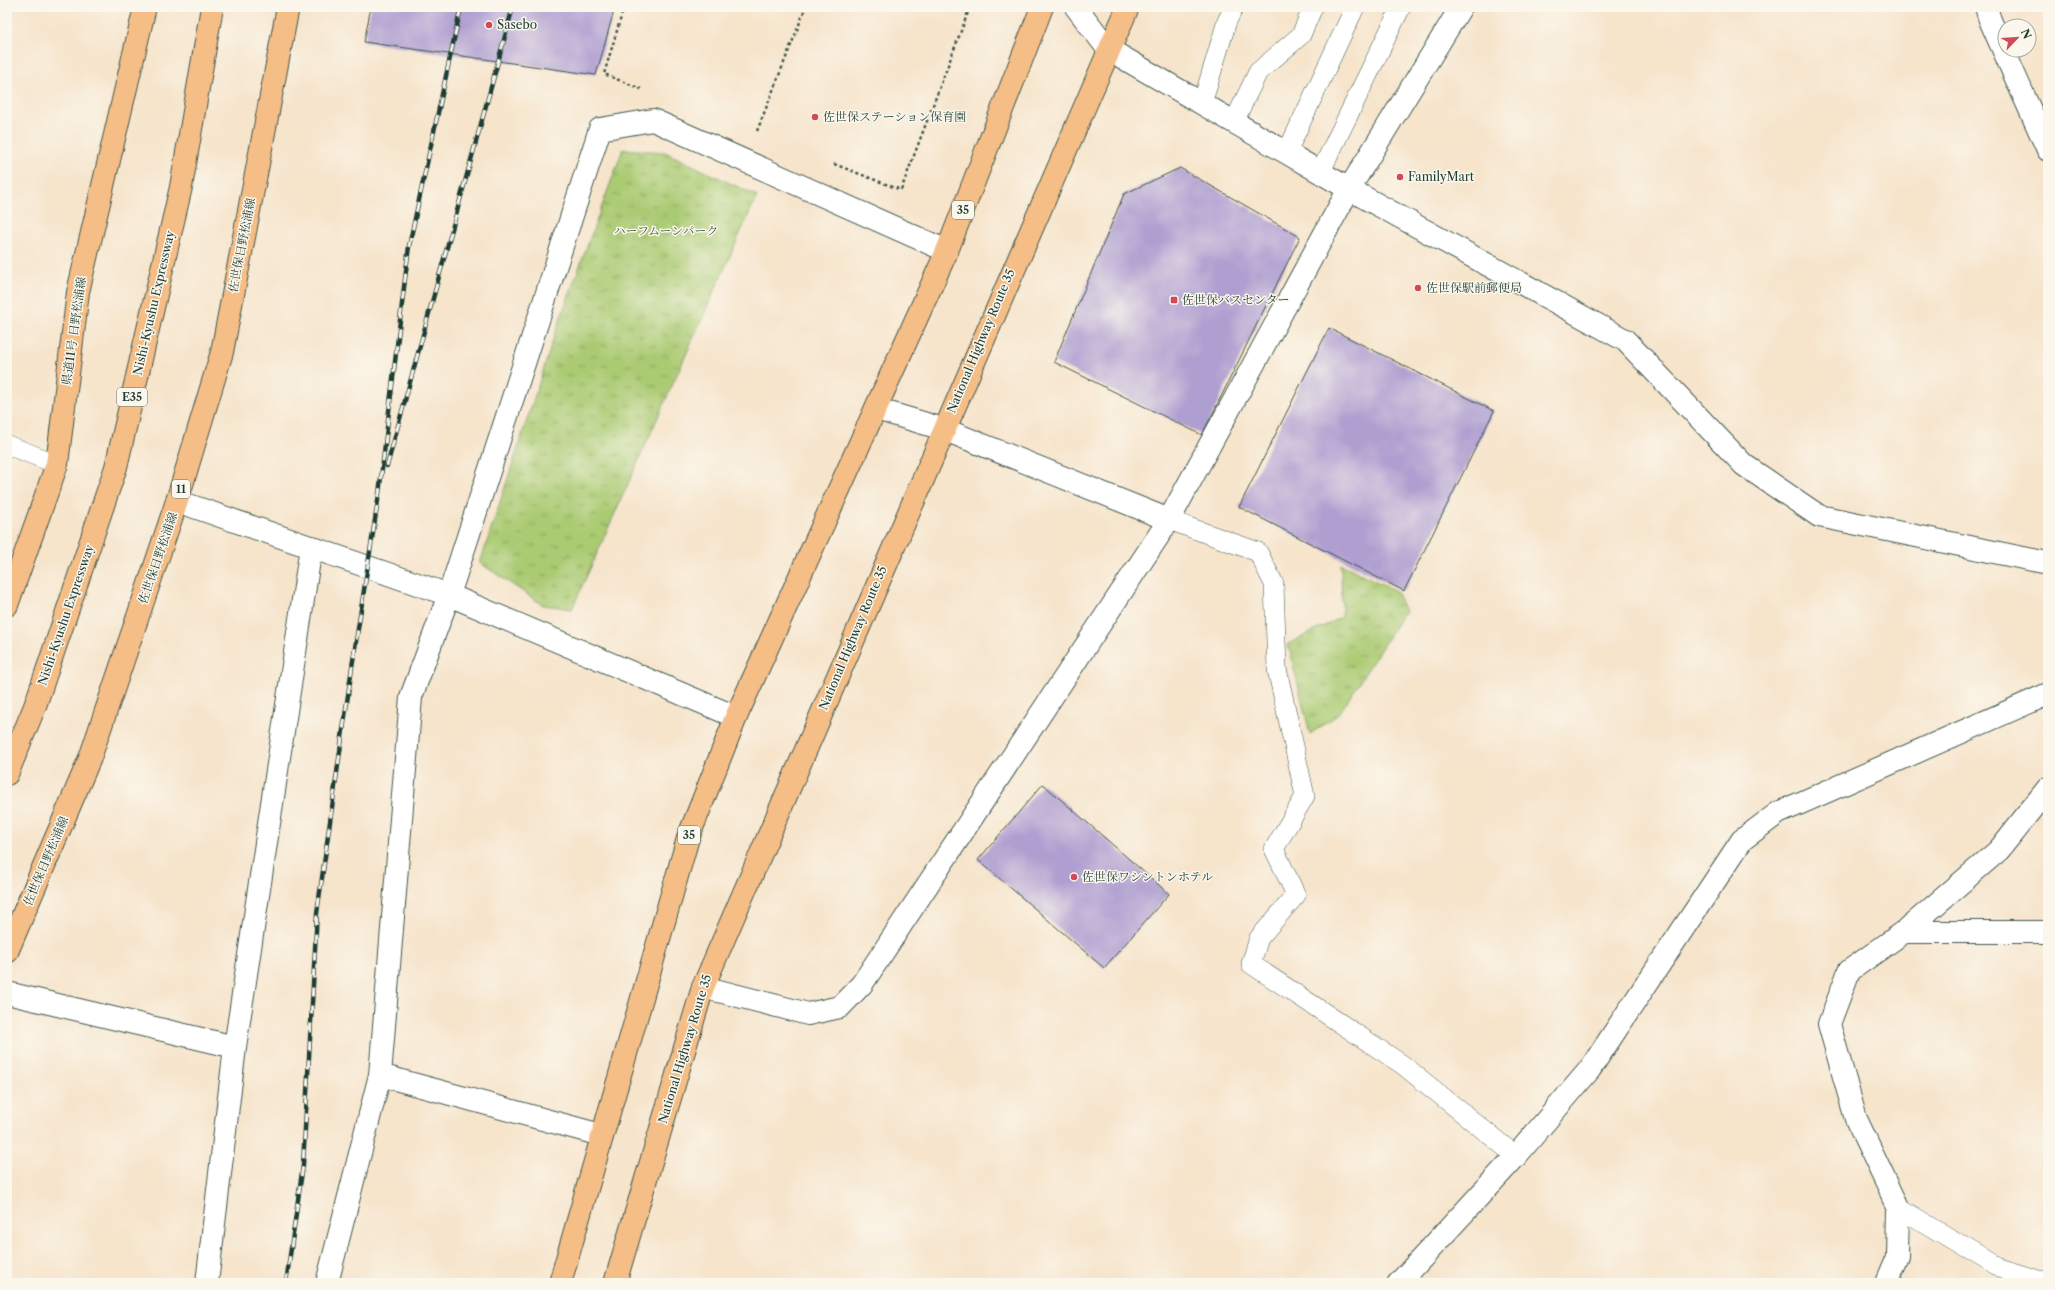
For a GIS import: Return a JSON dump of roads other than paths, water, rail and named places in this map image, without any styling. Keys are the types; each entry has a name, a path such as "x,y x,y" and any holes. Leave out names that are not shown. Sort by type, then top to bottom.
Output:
{"main road":[{"name":"県道11号 日野松浦線","path":"7,605 57,464 78,292 145,7"},
{"name":"Nishi-Kyushu Expressway","path":"7,774 35,706 116,467 180,187 212,7"},
{"name":"佐世保日野松浦線","path":"7,952 90,758 177,501 222,352 288,7"},
{"name":"35","path":"560,1283 601,1135 688,838 736,717 947,251 1042,7"},
{"name":"National Highway Route 35","path":"615,1283 703,987 943,429 1108,49 1128,7"}],"street":[{"path":"1076,7 1108,49 1349,188 1625,340 1744,465 1818,516 2048,563"},
{"path":"703,987 808,1014 840,1007 862,984 1169,520 1349,188 1461,7"},
{"path":"1986,7 1990,20 2048,150"},
{"path":"327,1283 380,1075 411,697 449,595 600,130 653,120 947,251"},
{"path":"876,409 943,429 1169,520"},
{"path":"177,501 449,595 736,717"},
{"path":"207,1283 235,1047 311,547"},
{"path":"1399,1283 1516,1156 1590,1068 1742,840 1778,813 2048,694"},
{"path":"1886,1283 1897,1257 1898,1207 1856,1119 1829,1024 1849,971 1904,932 1998,850 2048,788"},
{"path":"1904,932 2048,932"},
{"path":"7,993 235,1047"},
{"path":"380,1075 601,1135"}],"lane":[{"path":"1202,104 1227,21 1234,7"},
{"path":"1234,122 1258,72 1301,35 1312,7"},
{"path":"1287,152 1356,7"},
{"path":"1321,172 1401,7"},
{"path":"7,445 57,464"},
{"path":"1169,520 1258,552 1274,584 1277,669 1304,796 1274,849 1296,895 1259,938 1251,964 1403,1065 1516,1156"},
{"path":"1898,1207 1996,1266 2048,1282"}],"railway":[{"path":"286,1283 303,1165 317,913 352,667 379,494 409,246 461,7"},
{"path":"387,466 513,7"}],"place":[{"name":"Sasebo","path":"489,25"},
{"name":"佐世保ステーション保育園","path":"815,117"},
{"name":"FamilyMart","path":"1400,177"},
{"name":"佐世保駅前郵便局","path":"1418,288"},
{"name":"佐世保バスセンター","path":"1174,300"},
{"name":"佐世保ワシントンホテル","path":"1074,877"}],"park label":[{"name":"ハーフムーンパーク","path":"666,231"}]}
